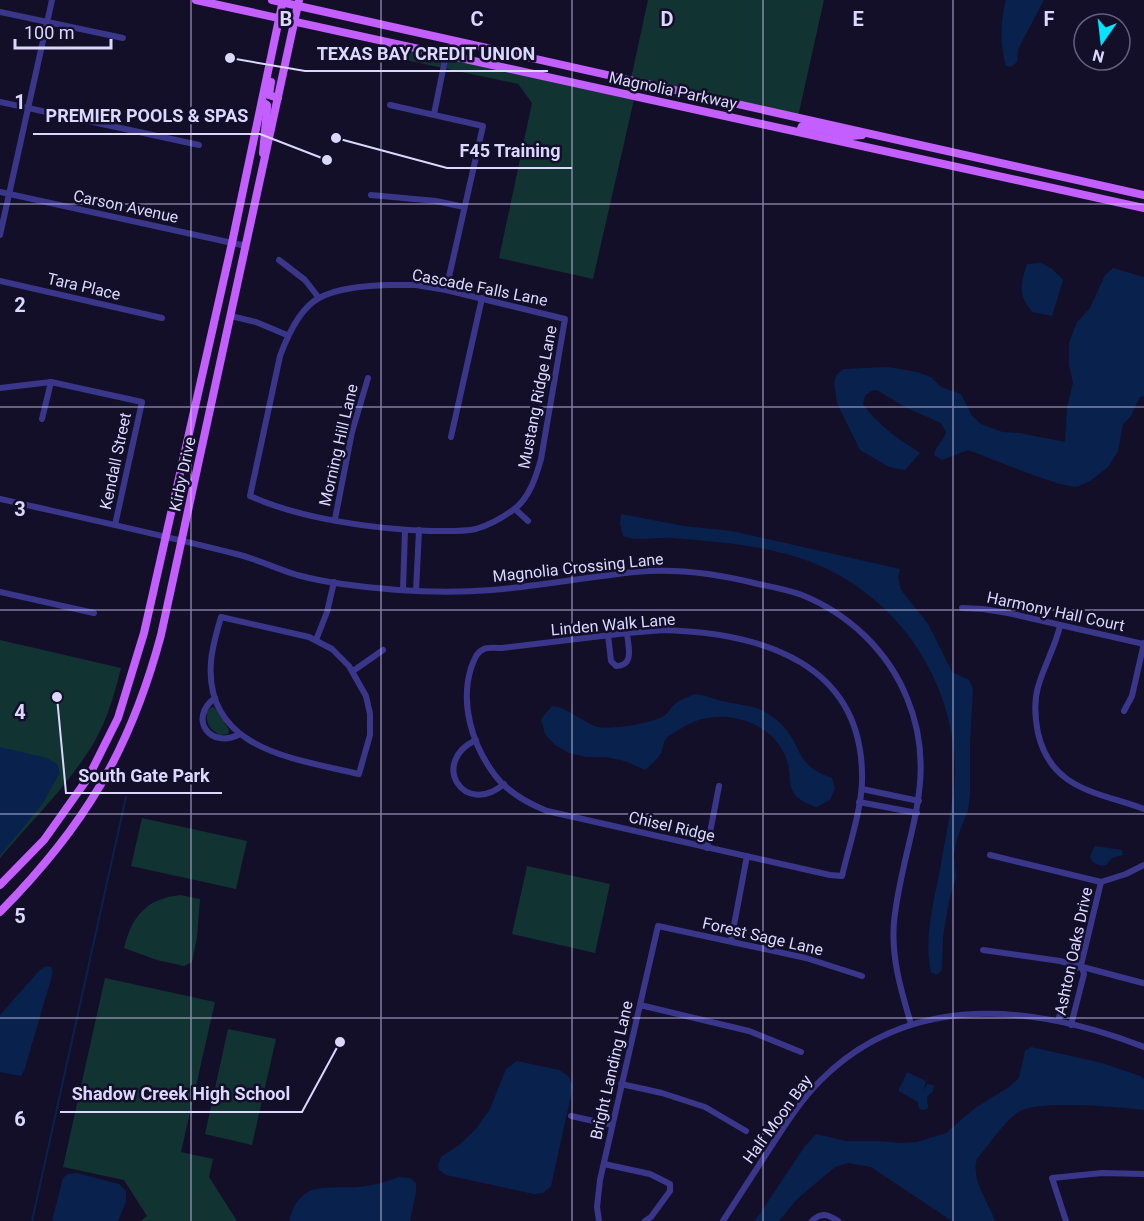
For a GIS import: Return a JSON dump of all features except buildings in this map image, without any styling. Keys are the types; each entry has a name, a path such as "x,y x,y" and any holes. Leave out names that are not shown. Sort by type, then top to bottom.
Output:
{"main road":[{"name":"Magnolia Parkway","path":"196,0 1144,208"},
{"name":"Magnolia Parkway","path":"272,0 299,3 532,59 1144,195"},
{"name":"Kirby Drive","path":"0,885 44,840 88,778 118,718 144,633 232,243 283,1"},
{"name":"Kirby Drive","path":"0,912 50,858 87,809 115,761 149,679 182,540 299,3"},
{"path":"274,45 275,61 269,95 278,99"},
{"path":"446,55 448,49 457,47 524,62 532,59"},
{"path":"262,102 267,105 263,147 264,163"},
{"path":"800,131 802,126 806,126 851,136 873,135"},
{"path":"101,753 115,761"}],"street":[{"path":"0,235 52,0"},
{"path":"0,12 123,38"},
{"path":"434,114 446,55"},
{"path":"0,102 199,145"},
{"path":"390,105 483,126 446,290"},
{"name":"Carson Avenue","path":"0,192 246,246"},
{"path":"371,195 436,201 464,207"},
{"path":"279,260 305,280 319,298 299,317 287,335 280,356 250,496 294,512 405,530 476,529 495,522 515,509 528,521"},
{"name":"Tara Place","path":"0,281 162,318"},
{"name":"Cascade Falls Lane","path":"319,298 341,291 390,285 416,285 482,298 565,319"},
{"path":"451,437 482,298"},
{"path":"231,316 256,322 287,335"},
{"name":"Mustang Ridge Lane","path":"515,509 535,479 541,459 565,319"},
{"name":"Morning Hill Lane","path":"335,519 352,432 368,378"},
{"path":"0,388 51,382 42,419"},
{"name":"Kendall Street","path":"51,382 142,402 115,525"},
{"name":"Magnolia Crossing Lane","path":"0,499 166,536 240,555 298,576 334,582 416,591 489,590 636,572 674,572 732,578 800,594 824,605 853,624 891,666 907,696 918,734 921,767 919,801 896,908 894,946 899,984 911,1024"},
{"path":"403,590 405,530"},
{"path":"416,591 418,530"},
{"path":"316,639 327,612 334,582"},
{"path":"0,592 94,613"},
{"name":"Harmony Hall Court","path":"962,608 1008,613 1144,644"},
{"path":"221,617 316,639 338,654 353,671 366,696 370,724 369,743 359,774 269,752 240,734 226,720 215,698 211,662 221,617"},
{"path":"1060,626 1056,644 1036,695 1037,729 1048,760 1057,771 1089,792 1144,809"},
{"name":"Linden Walk Lane","path":"475,656 484,649 627,633 680,631 722,636 778,650 813,669 827,682 840,700 856,730 861,747 862,789 842,876"},
{"path":"608,635 611,661 616,666 623,666 629,659 627,633"},
{"path":"1124,711 1132,696 1144,644"},
{"path":"353,671 383,650"},
{"name":"Chisel Ridge","path":"475,656 469,677 467,698 476,740 495,776 527,803 547,811 842,876"},
{"path":"215,698 205,706 203,711 202,720 205,729 222,740 240,734"},
{"path":"476,740 458,751 453,768 455,780 468,794 479,796 494,793 504,784"},
{"path":"707,848 719,786"},
{"path":"862,789 919,801"},
{"path":"859,802 917,813"},
{"path":"990,855 1101,882 1144,865"},
{"path":"731,941 747,856"},
{"name":"Ashton Oaks Drive","path":"1071,1025 1084,974 1081,965 1101,882"},
{"name":"Forest Sage Lane","path":"658,926 806,958 862,976"},
{"name":"Bright Landing Lane","path":"598,1221 598,1195 604,1164 658,926"},
{"path":"983,950 1081,965 1143,983"},
{"path":"1058,1022 1074,970 1081,965"},
{"path":"640,1005 749,1031 801,1052"},
{"name":"Half Moon Bay","path":"723,1221 793,1113 821,1080 866,1044 911,1024 958,1014 983,1012 1031,1016 1071,1025 1144,1047"},
{"path":"621,1084 705,1107 746,1131"},
{"path":"571,1116 612,1125"},
{"path":"604,1164 650,1174 670,1184 670,1191 650,1220"},
{"path":"1066,1221 1052,1178 1102,1173 1144,1174"},
{"path":"812,1221 819,1215 825,1214 838,1221"}],"green space":[{"path":"648,0 824,0 797,121 630,83"},
{"path":"381,42 635,95 593,279 499,258 532,103 518,84 377,54"},
{"path":"0,640 121,668 107,715 91,748 65,784 0,858"},
{"path":"212,707 215,708 229,730 228,734 220,735 209,726 207,711"},
{"path":"142,818 247,841 236,889 131,866"},
{"path":"527,866 610,884 595,953 512,934"},
{"path":"180,895 200,899 197,937 192,962 184,966 157,960 124,948 131,927 142,911 158,900"},
{"path":"105,978 215,1002 181,1152 213,1159 209,1177 237,1221 141,1221 147,1216 124,1180 63,1167"},
{"path":"228,1029 276,1039 252,1145 205,1134"}],"water":[{"path":"1006,0 1044,0 1018,49 1017,62 1011,67 1006,66 1002,41"},
{"path":"1041,263 1052,269 1063,280 1052,316 1032,312 1022,294 1027,264"},
{"path":"1113,268 1144,277 1144,396 1140,397 1131,416 1123,424 1118,451 1108,467 1090,481 1076,487 1060,484 968,450 942,460 934,455 946,432 941,423 905,407 877,390 865,396 863,404 882,425 920,453 905,470 889,467 860,450 837,403 834,382 837,374 844,369 888,367 917,372 931,377 941,387 961,394 972,416 981,424 1002,432 1065,442 1067,408 1073,383 1069,365 1069,343 1077,322 1090,308 1105,275"},
{"path":"621,514 684,526 732,531 900,569 898,577 901,590 928,624 952,672 969,680 973,689 968,810 957,838 954,855 956,877 943,937 942,970 937,975 931,972 929,931 953,797 954,754 949,720 938,688 923,657 903,629 880,605 853,584 823,567 787,554 749,546 672,538 629,538 623,536 620,523"},
{"path":"695,694 752,707 772,716 787,730 810,767 832,778 835,788 830,800 816,807 797,797 791,785 788,762 775,740 764,730 737,718 708,718 680,729 665,740 659,756 645,770 625,761 569,753 555,745 545,734 541,719 552,706 564,709 598,727 612,728 632,725 660,718 677,702"},
{"path":"0,747 47,758 57,764 60,773 43,803 0,856"},
{"path":"1095,846 1122,850 1123,855 1112,858 1106,865 1098,865 1090,856"},
{"path":"46,966 51,967 53,972 25,1068 21,1076 0,1072 0,1015"},
{"path":"1031,1047 1102,1063 1140,1076 1144,1079 1144,1110 1062,1105 1030,1108 1014,1115 977,1159 978,1182 995,1221 952,1221 871,1167 848,1163 835,1167 797,1199 779,1221 755,1221 805,1146 816,1134 846,1141 901,1143 917,1142 946,1133 975,1108 1009,1087 1019,1078 1025,1051"},
{"path":"517,1061 559,1070 568,1076 573,1086 551,1186 543,1193 534,1194 446,1175 439,1170 438,1165 441,1157 459,1145 476,1129 490,1109 506,1069"},
{"path":"907,1072 926,1081 923,1091 927,1084 934,1085 933,1091 927,1097 928,1108 919,1109 918,1102 899,1091"},
{"path":"77,1173 119,1184 126,1191 126,1201 118,1221 52,1221 63,1178 68,1174"},
{"path":"399,1177 410,1178 416,1183 410,1221 289,1221 300,1199 315,1189 368,1186"}],"waterway":[{"path":"32,1221 126,797"}],"place":[{"name":"TEXAS BAY CREDIT UNION","path":"230,58"},
{"name":"F45 Training","path":"336,138"},
{"name":"PREMIER POOLS & SPAS","path":"327,160"},
{"name":"South Gate Park","path":"57,697"},
{"name":"Shadow Creek High School","path":"340,1042"}]}
